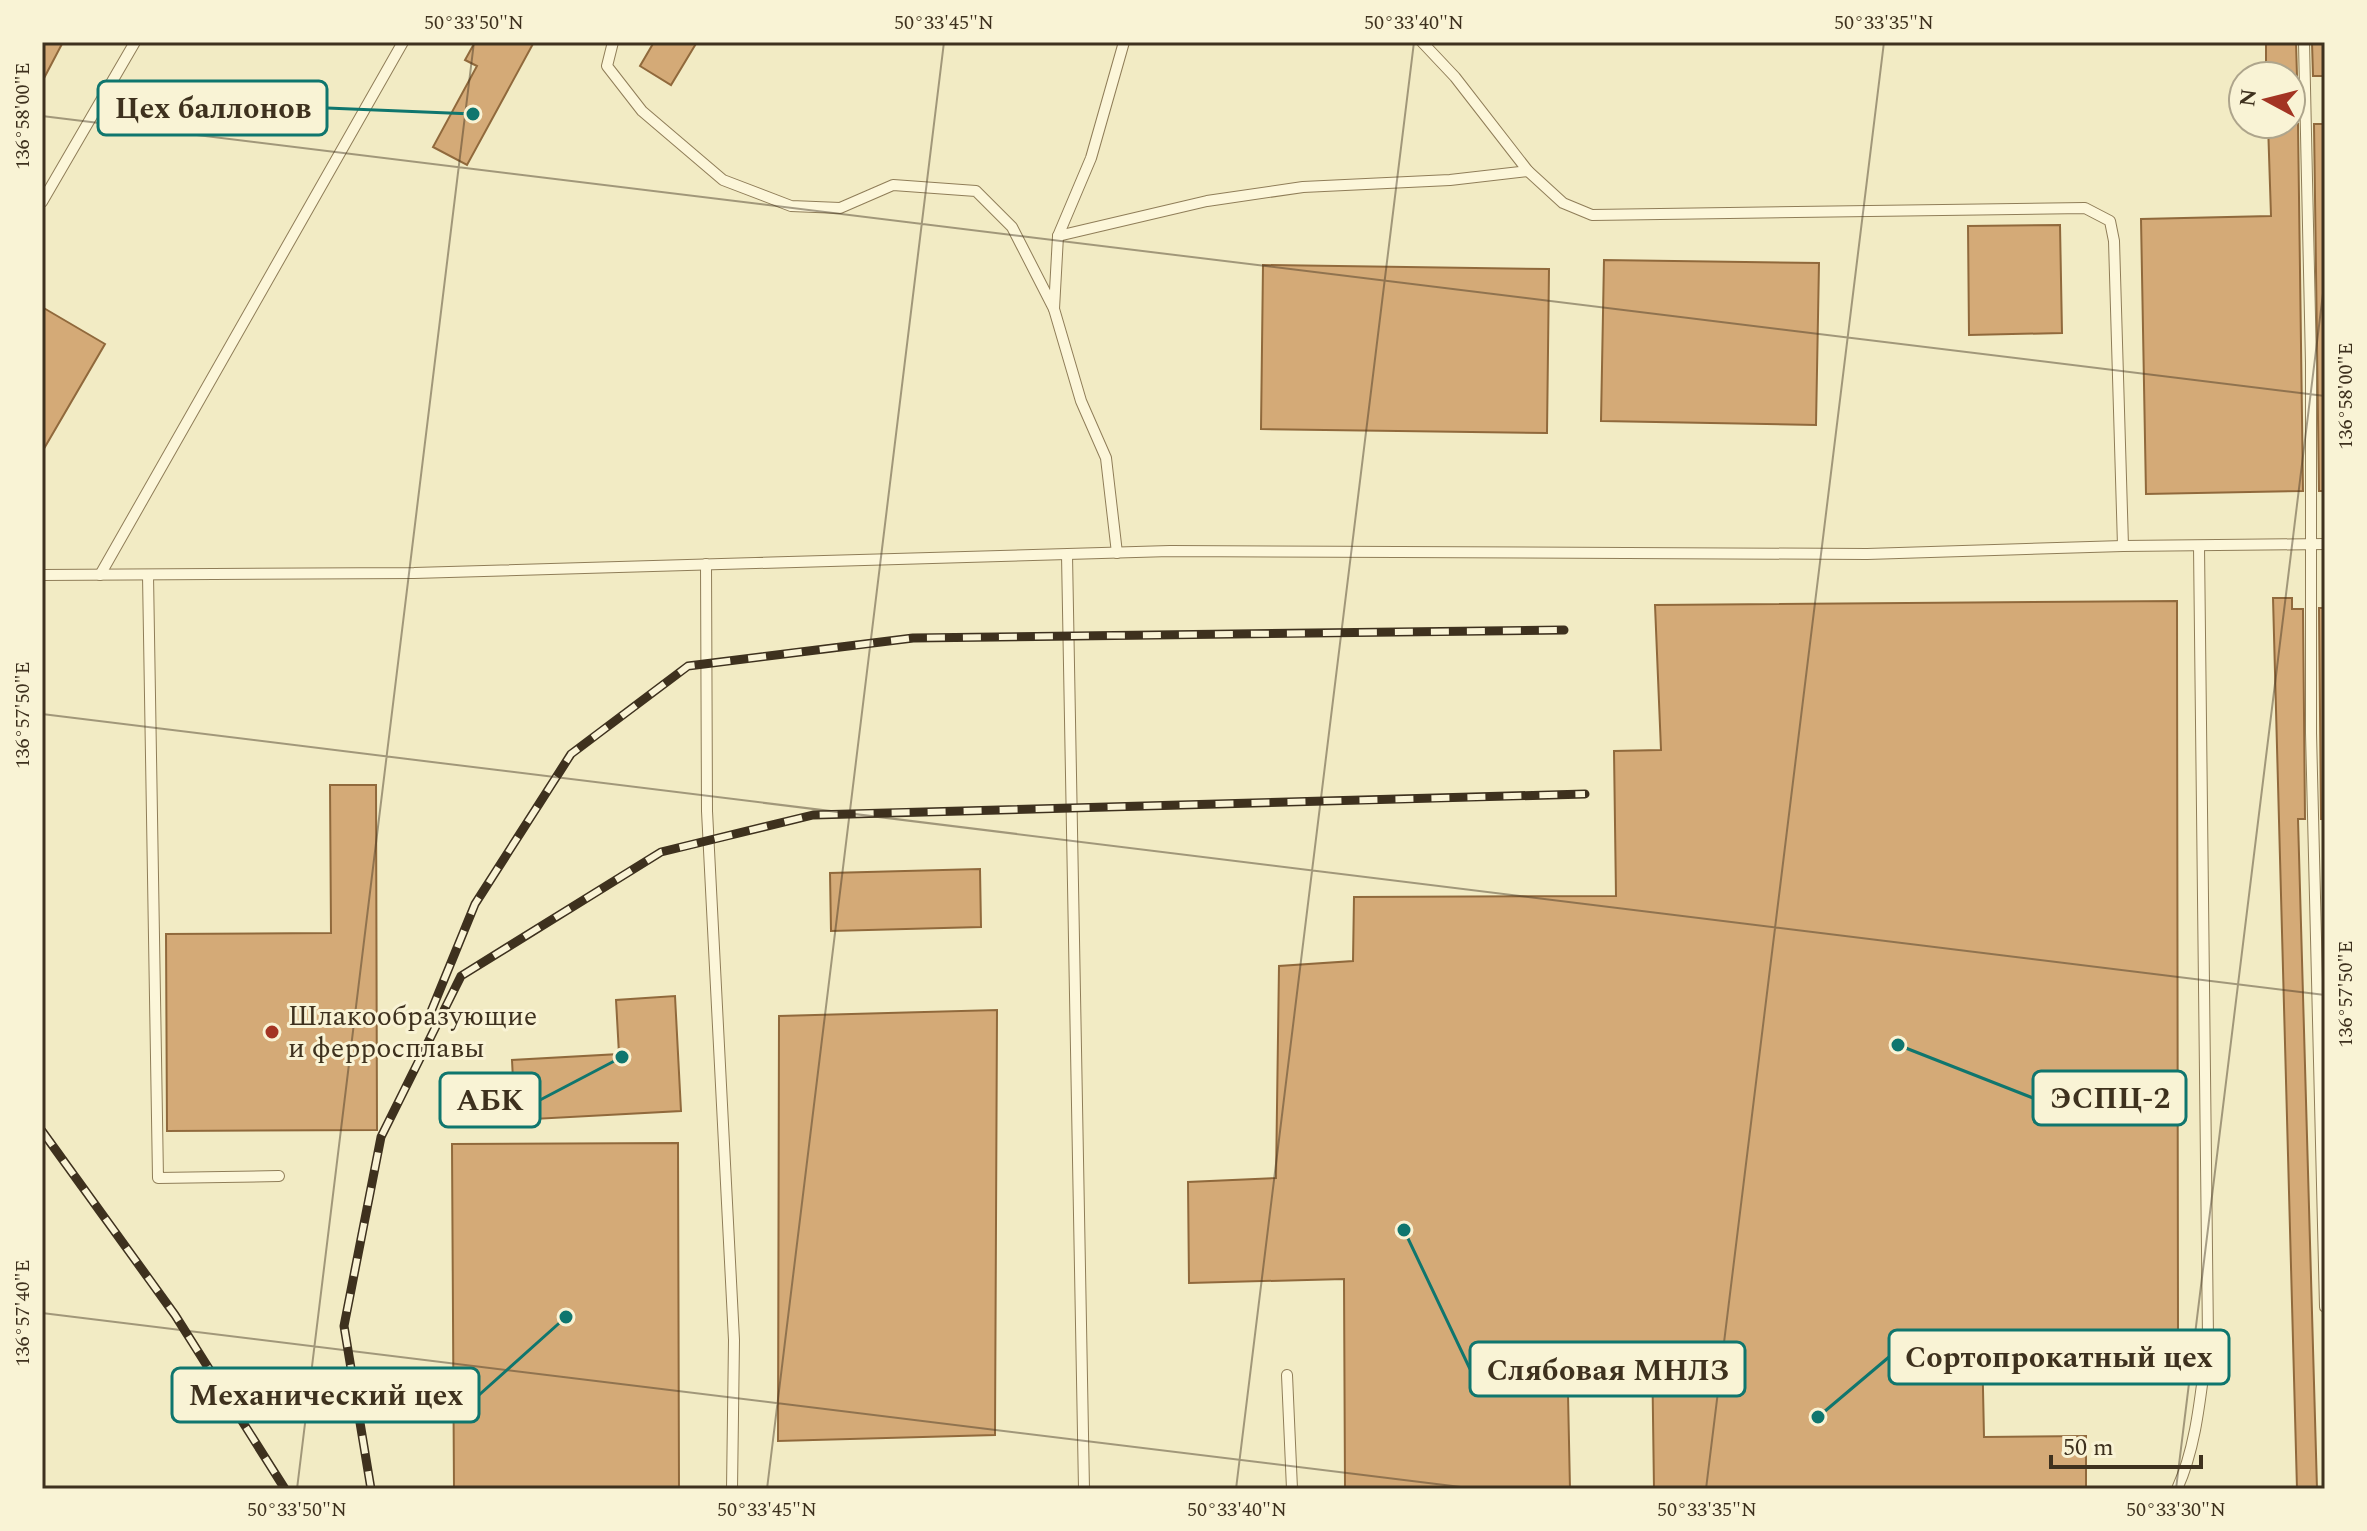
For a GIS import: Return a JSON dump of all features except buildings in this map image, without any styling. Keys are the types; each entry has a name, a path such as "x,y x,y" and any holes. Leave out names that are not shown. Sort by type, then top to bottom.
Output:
{"lane":[{"path":"42,202 135,42"},
{"path":"100,575 403,42"},
{"path":"613,42 607,66 642,111 723,180 791,206 840,208 893,185 976,191 1012,227 1054,309 1081,401 1106,458 1117,553"},
{"path":"1054,309 1058,236 1091,158 1124,42"},
{"path":"1422,42 1455,77 1528,171 1563,203 1592,215 2085,208 2110,221 2114,241 2123,546"},
{"path":"2304,42 2311,363 2311,733 2325,1307"},
{"path":"1058,236 1207,201 1303,187 1450,180 1528,171"},
{"path":"42,575 414,573 1170,551 1867,554 2123,546 2325,544"},
{"path":"2177,1489 2197,1414 2208,1338 2199,546"},
{"path":"1067,555 1084,1489"},
{"path":"706,564 707,811 734,1340 732,1489"},
{"path":"148,575 158,1178 279,1176"},
{"path":"1287,1375 1292,1489"}],"railway":[{"path":"430,1014 475,904 571,754 688,666 913,638 1564,630"},
{"path":"371,1489 344,1326 381,1137 461,976 661,852 813,815 1585,794"},
{"path":"42,1131 175,1315 285,1489"}],"place":[{"name":"Цех баллонов","path":"473,114"},
{"name":"Шлакообразующие и ферросплавы","path":"272,1032"},
{"name":"ЭСПЦ-2","path":"1898,1045"},
{"name":"АБК","path":"622,1057"},
{"name":"Слябовая МНЛЗ","path":"1404,1230"},
{"name":"Механический цех","path":"566,1317"},
{"name":"Сортопрокатный цех","path":"1818,1417"}]}
